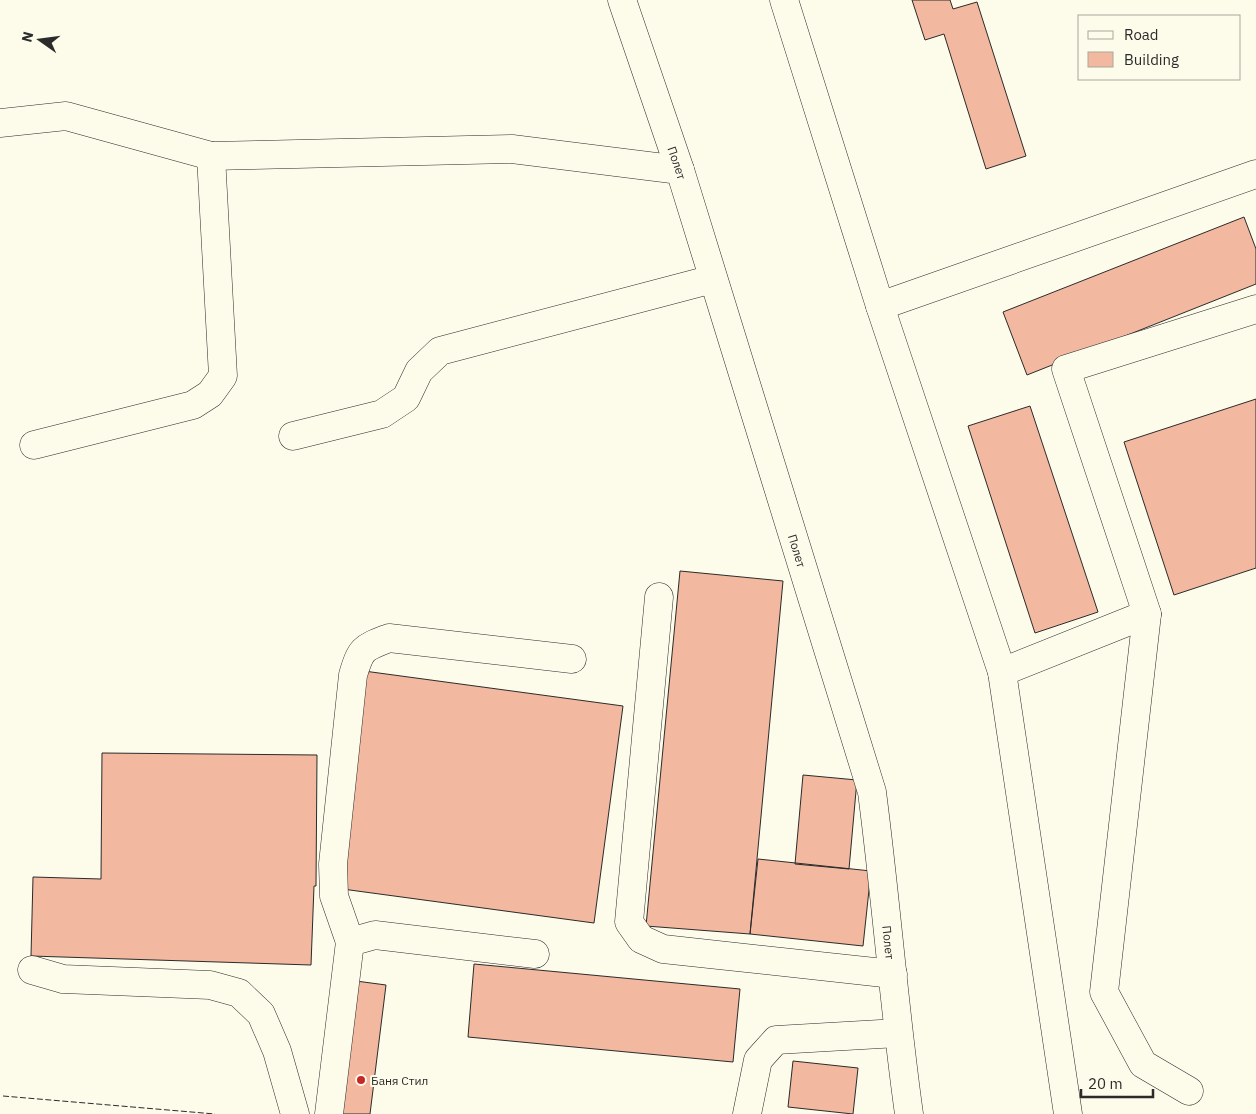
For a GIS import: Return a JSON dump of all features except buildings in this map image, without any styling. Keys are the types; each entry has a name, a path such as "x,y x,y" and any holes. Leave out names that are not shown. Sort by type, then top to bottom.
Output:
{"street":[{"name":"Полет","path":"622,0 680,170 872,792 898,1034 909,1114"},
{"path":"784,0 880,306 1002,672 1068,1114"},
{"path":"0,123 66,116 211,156 512,149 680,170"},
{"path":"34,445 193,405 210,394 223,376 211,156"},
{"path":"880,306 1256,174"},
{"path":"292,436 382,414 406,398 419,371 440,352 713,279"},
{"path":"1189,1091 1143,1064 1104,992 1147,614 1066,369 1256,309"},
{"path":"659,597 629,922 641,939 663,949 892,974"},
{"path":"1002,672 1147,614"},
{"path":"329,1114 350,942 334,896 333,864 353,675 359,655 369,646 389,638 572,659"},
{"path":"350,942 375,935 534,954"},
{"path":"32,970 63,979 210,985 239,994 261,1014 277,1051 295,1114"},
{"path":"747,1114 758,1060 776,1040 898,1034"}],"fence":[{"path":"3,1096 215,1114"}],"place":[{"name":"Баня Стил","path":"361,1080"}]}
